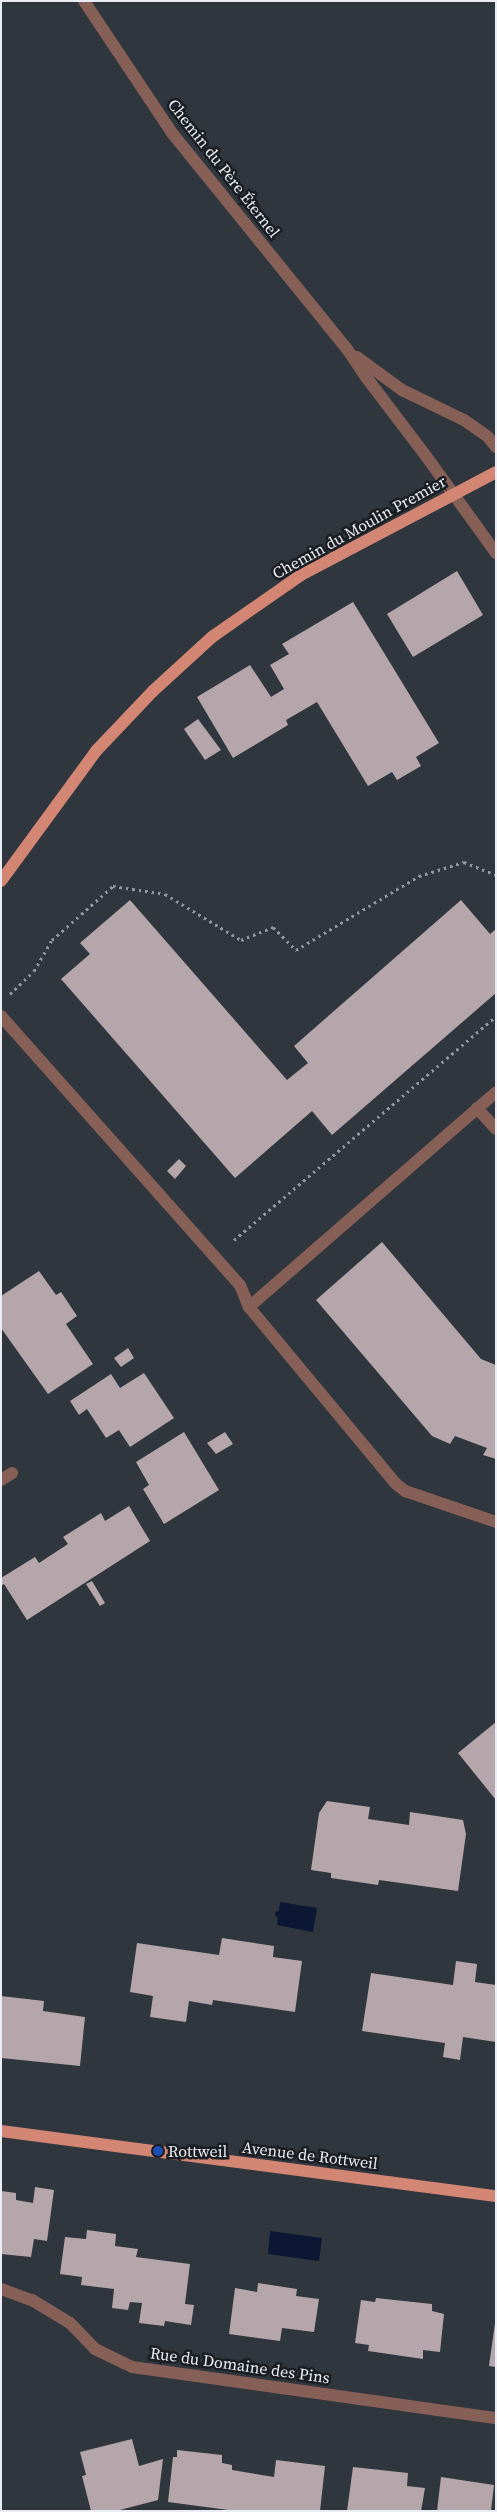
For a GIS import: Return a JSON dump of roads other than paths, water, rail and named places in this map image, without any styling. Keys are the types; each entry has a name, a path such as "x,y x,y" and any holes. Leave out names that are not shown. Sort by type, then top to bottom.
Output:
{"main road":[{"name":"Chemin du Moulin Premier","path":"1,881 96,750 153,691 212,637 301,575 496,472"},
{"name":"Avenue de Rottweil","path":"1,2131 496,2196"}],"street":[{"name":"Chemin du Père Éternel","path":"84,1 172,132 347,349 496,553"},
{"name":"Chemin du Père Éternel","path":"347,349 402,390 464,420 488,437 496,447"},
{"path":"1,1016 240,1285 249,1307 395,1483 405,1492 496,1522"},
{"path":"249,1307 496,1092"},
{"path":"477,1108 496,1129"},
{"path":"1,1480 12,1473"},
{"name":"Rue du Domaine des Pins","path":"1,2289 32,2300 70,2323 95,2349 132,2367 496,2418"}],"water":[{"path":"280,1902 317,1908 313,1932 277,1925 278,1918 275,1912 279,1911"},
{"path":"270,2231 322,2238 319,2261 268,2254"}],"place":[{"name":"Rottweil","path":"158,2151"}]}
